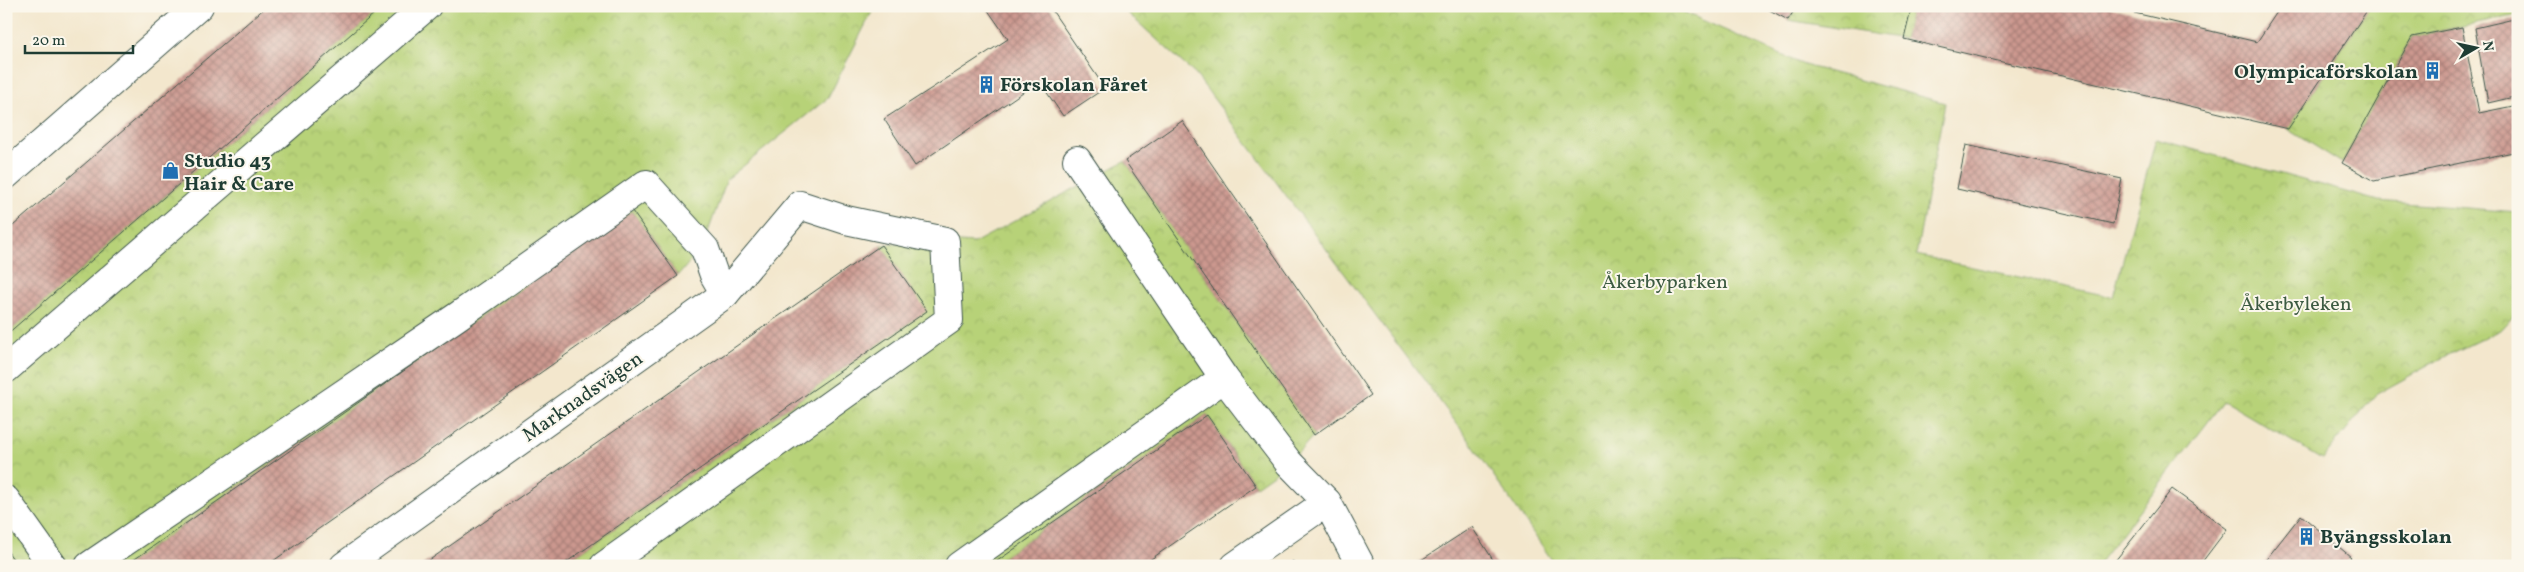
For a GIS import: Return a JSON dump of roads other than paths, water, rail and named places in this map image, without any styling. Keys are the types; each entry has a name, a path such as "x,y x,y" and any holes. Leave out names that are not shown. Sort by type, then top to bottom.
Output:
{"street":[{"path":"6,175 200,6"},
{"path":"6,369 427,6"},
{"path":"1076,160 1224,378 1288,463 1327,502 1361,566"},
{"path":"89,566 455,318 646,184 705,250 714,275 725,294"},
{"name":"Marknadsvägen","path":"344,566 725,294 800,205 846,220 945,242 950,320 604,566"},
{"path":"958,566 1224,378"},
{"path":"6,500 53,566"},
{"path":"1234,566 1327,502"}],"place":[{"name":"Olympicaförskolan","path":"2432,71"},
{"name":"Förskolan Fåret","path":"986,84"},
{"name":"Studio 43 Hair & Care","path":"170,171"},
{"name":"Byängsskolan","path":"2306,536"}],"park label":[{"name":"Åkerbyparken","path":"1665,281"},
{"name":"Åkerbyleken","path":"2296,303"}]}
